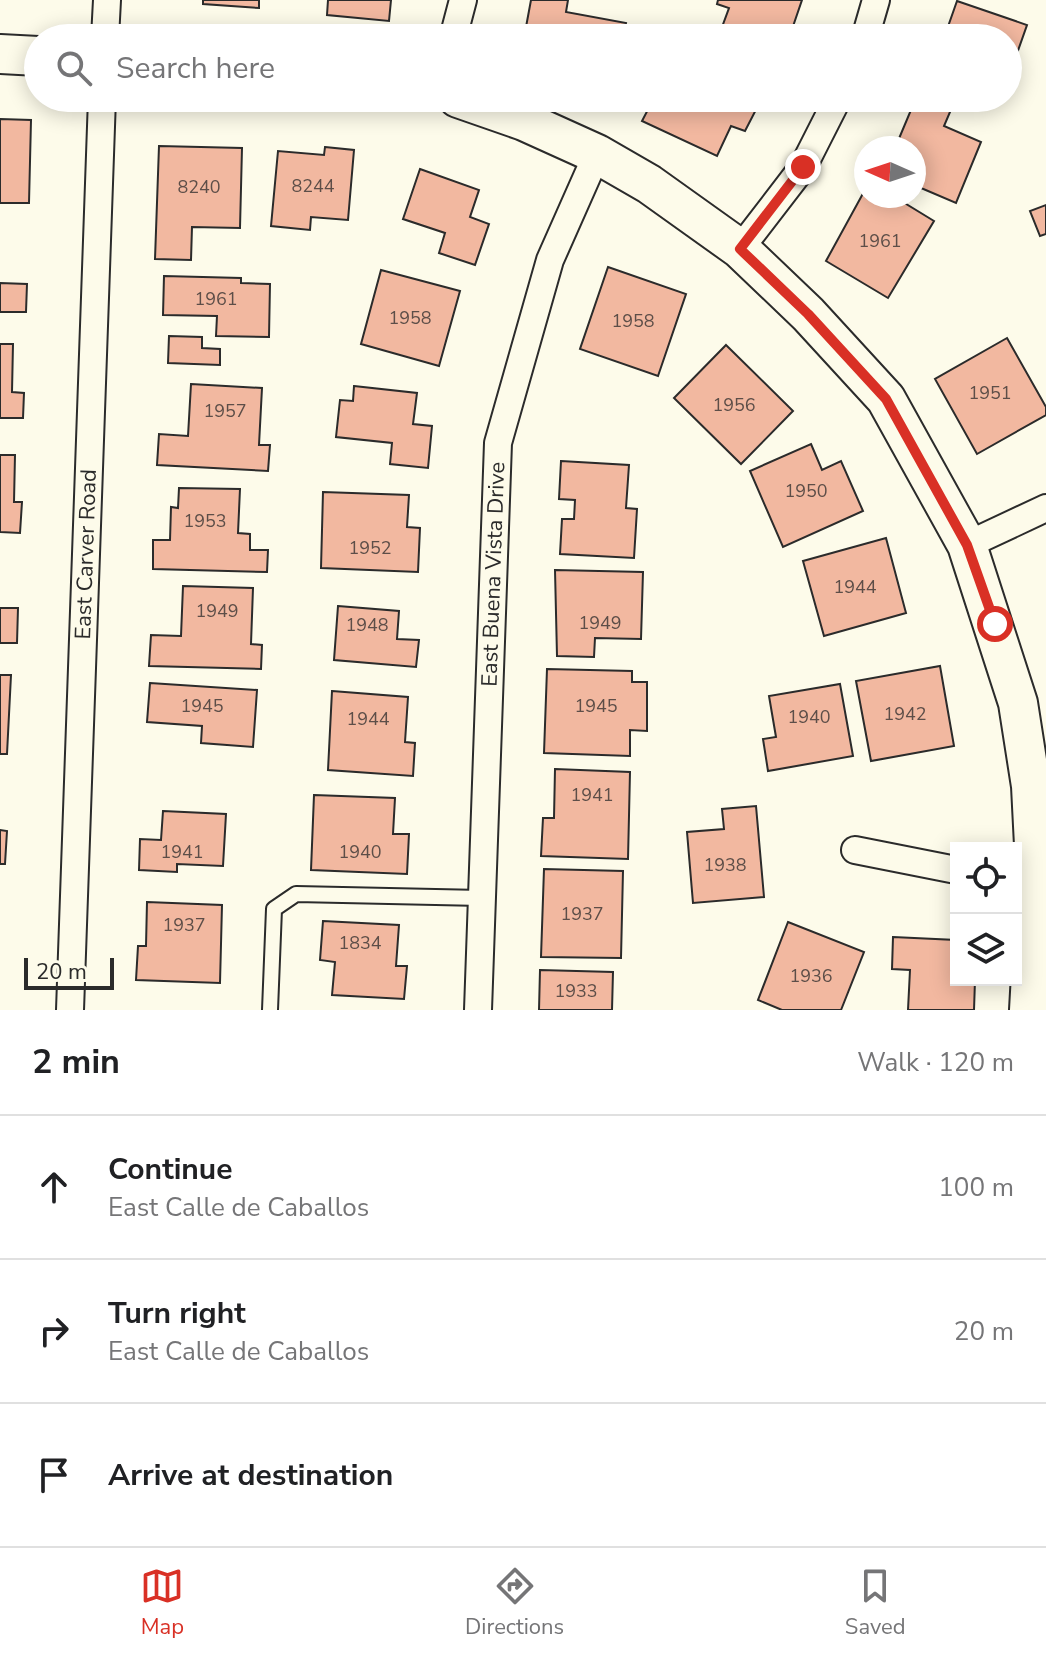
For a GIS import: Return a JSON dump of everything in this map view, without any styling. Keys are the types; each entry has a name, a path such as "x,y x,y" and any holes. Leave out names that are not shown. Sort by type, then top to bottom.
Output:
{"street":[{"path":"106,24 107,0"},
{"path":"457,24 463,0"},
{"path":"869,24 876,0"},
{"path":"0,54 24,55"},
{"name":"East Carver Road","path":"70,1010 102,112"},
{"path":"498,112 597,154 649,184 740,249 808,314 886,399 967,545 1018,703 1031,786 1033,884 1029,1010"},
{"path":"740,249 803,167 831,112"},
{"name":"East Buena Vista Drive","path":"478,1010 498,443 550,260 597,154"},
{"path":"967,545 1046,508"},
{"path":"855,850 950,869"}],"lane":[{"path":"270,1010 274,909 296,894 482,898"}],"building":[{"path":"203,0 259,0 259,8 203,4"},
{"path":"328,0 391,0 389,21 327,15"},
{"path":"531,0 568,0 566,12 626,23 626,24 527,24"},
{"path":"718,0 802,0 794,24 723,24 729,8 717,4"},
{"path":"957,1 1027,25 1022,39 1022,24 949,24"},
{"path":"647,112 755,112 745,131 731,126 717,156 642,121"},
{"path":"910,112 950,112 944,126 981,142 956,203 926,190 926,136 900,136"},
{"path":"0,119 31,120 29,203 0,203"},
{"path":"159,146 242,148 240,228 192,227 191,260 155,259"},
{"path":"325,147 354,150 348,220 311,217 310,230 271,226 278,151 324,155"},
{"path":"420,169 479,190 470,217 489,224 475,265 439,253 445,233 403,219"},
{"path":"1046,205 1046,234 1040,236 1030,211"},
{"path":"855,208 913,208 934,221 888,298 826,261"},
{"path":"608,267 686,294 658,376 580,349"},
{"path":"381,270 460,291 439,366 361,344"},
{"path":"164,276 241,278 241,283 270,284 269,337 216,336 217,316 163,315"},
{"path":"0,283 27,284 26,312 0,312"},
{"path":"169,336 202,337 202,348 220,349 220,365 168,363"},
{"path":"1007,338 1046,407 1046,415 977,454 935,379"},
{"path":"0,344 13,344 12,392 24,393 23,418 0,418"},
{"path":"726,345 793,411 741,464 674,398"},
{"path":"191,384 262,388 259,445 270,445 268,471 157,465 159,434 188,436"},
{"path":"354,386 417,393 413,424 432,426 428,468 390,464 392,443 336,437 340,400 353,401"},
{"path":"811,444 822,470 841,461 863,511 783,547 750,471"},
{"path":"0,455 15,455 14,502 22,502 20,533 0,532"},
{"path":"561,461 629,465 626,508 637,509 634,558 560,554 562,519 574,519 575,500 559,499"},
{"path":"179,488 240,489 238,533 250,534 250,550 268,550 267,572 153,569 153,540 170,540 171,507 178,508"},
{"path":"323,492 409,495 407,527 420,528 418,572 321,568"},
{"path":"886,538 906,613 824,636 803,561"},
{"path":"555,570 643,572 641,639 595,638 594,657 557,656"},
{"path":"183,586 253,588 251,644 262,645 261,669 149,666 151,635 181,636"},
{"path":"338,606 399,611 397,639 419,640 416,667 334,660"},
{"path":"0,608 18,608 17,643 0,643"},
{"path":"940,666 954,746 871,761 856,681"},
{"path":"547,669 632,671 632,682 647,682 647,731 630,730 630,756 544,753"},
{"path":"0,675 11,675 7,754 0,754"},
{"path":"150,683 257,690 253,747 201,743 202,726 147,722"},
{"path":"840,684 853,756 768,771 763,739 776,737 769,696"},
{"path":"332,691 408,697 405,742 415,743 413,776 328,770"},
{"path":"555,769 630,772 628,859 541,856 543,818 554,818"},
{"path":"314,795 395,798 393,834 409,834 407,874 311,870"},
{"path":"756,806 764,897 693,903 687,832 724,829 722,809"},
{"path":"163,811 226,814 223,866 177,864 177,872 139,870 140,839 161,840"},
{"path":"0,830 7,831 5,864 0,864"},
{"path":"544,869 623,871 621,958 541,957"},
{"path":"147,902 222,905 220,983 136,980 138,946 146,946"},
{"path":"323,921 399,925 396,966 407,966 404,999 332,995 335,962 320,960"},
{"path":"788,922 864,952 841,1010 782,1010 758,1000"},
{"path":"893,937 950,940 950,986 975,986 974,1010 908,1010 910,970 892,969"},
{"path":"540,970 613,972 612,1010 539,1010"}],"route":[{"path":"803,167 740,249 808,314 886,399 967,545 995,624"}]}
